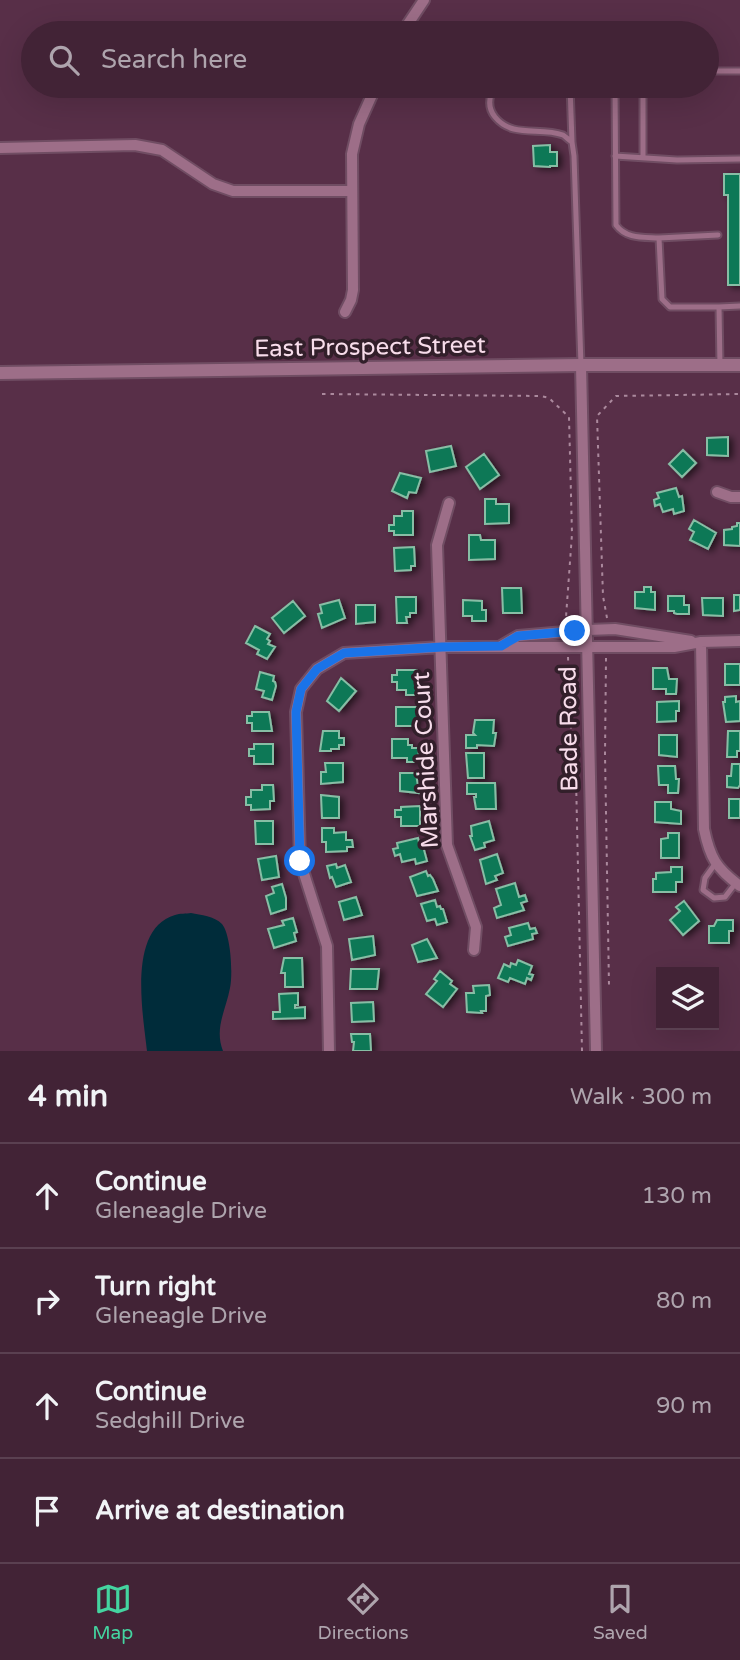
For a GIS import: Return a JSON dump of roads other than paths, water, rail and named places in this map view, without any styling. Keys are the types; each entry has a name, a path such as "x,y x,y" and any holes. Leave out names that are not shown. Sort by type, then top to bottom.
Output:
{"street":[{"path":"410,21 424,0"},
{"path":"345,312 352,300 353,290 352,154 356,132 371,98"},
{"path":"0,148 135,145 152,147 173,156 213,184 233,191 351,191"},
{"name":"Bade Road","path":"581,365 596,1051"},
{"name":"East Prospect Street","path":"0,373 740,365"},
{"path":"717,492 740,497"},
{"name":"Marshide Court","path":"449,503 438,544 447,845 476,927 474,950"},
{"path":"501,646 518,636 615,629 701,642"},
{"path":"330,1051 327,946 300,861 296,712 301,689 317,669 344,653 442,647 674,647 701,642 740,641"},
{"path":"701,642 704,828 708,850 715,864 738,885"}],"lane":[{"path":"719,71 740,71"},
{"path":"490,98 491,110 503,125 518,130 562,135 572,142"},
{"path":"570,98 581,365"},
{"path":"615,98 616,225 622,233 659,238 718,235"},
{"path":"643,98 643,157"},
{"path":"615,156 677,160 740,159"},
{"path":"659,238 663,299 670,307 740,306"},
{"path":"719,307 720,366"},
{"path":"715,864 705,878 703,890 714,898 724,897 738,885"}],"water":[{"path":"191,913 219,921 227,937 231,974 220,1027 223,1051 147,1051 141,995 144,954 150,937 160,923 175,915"}]}
